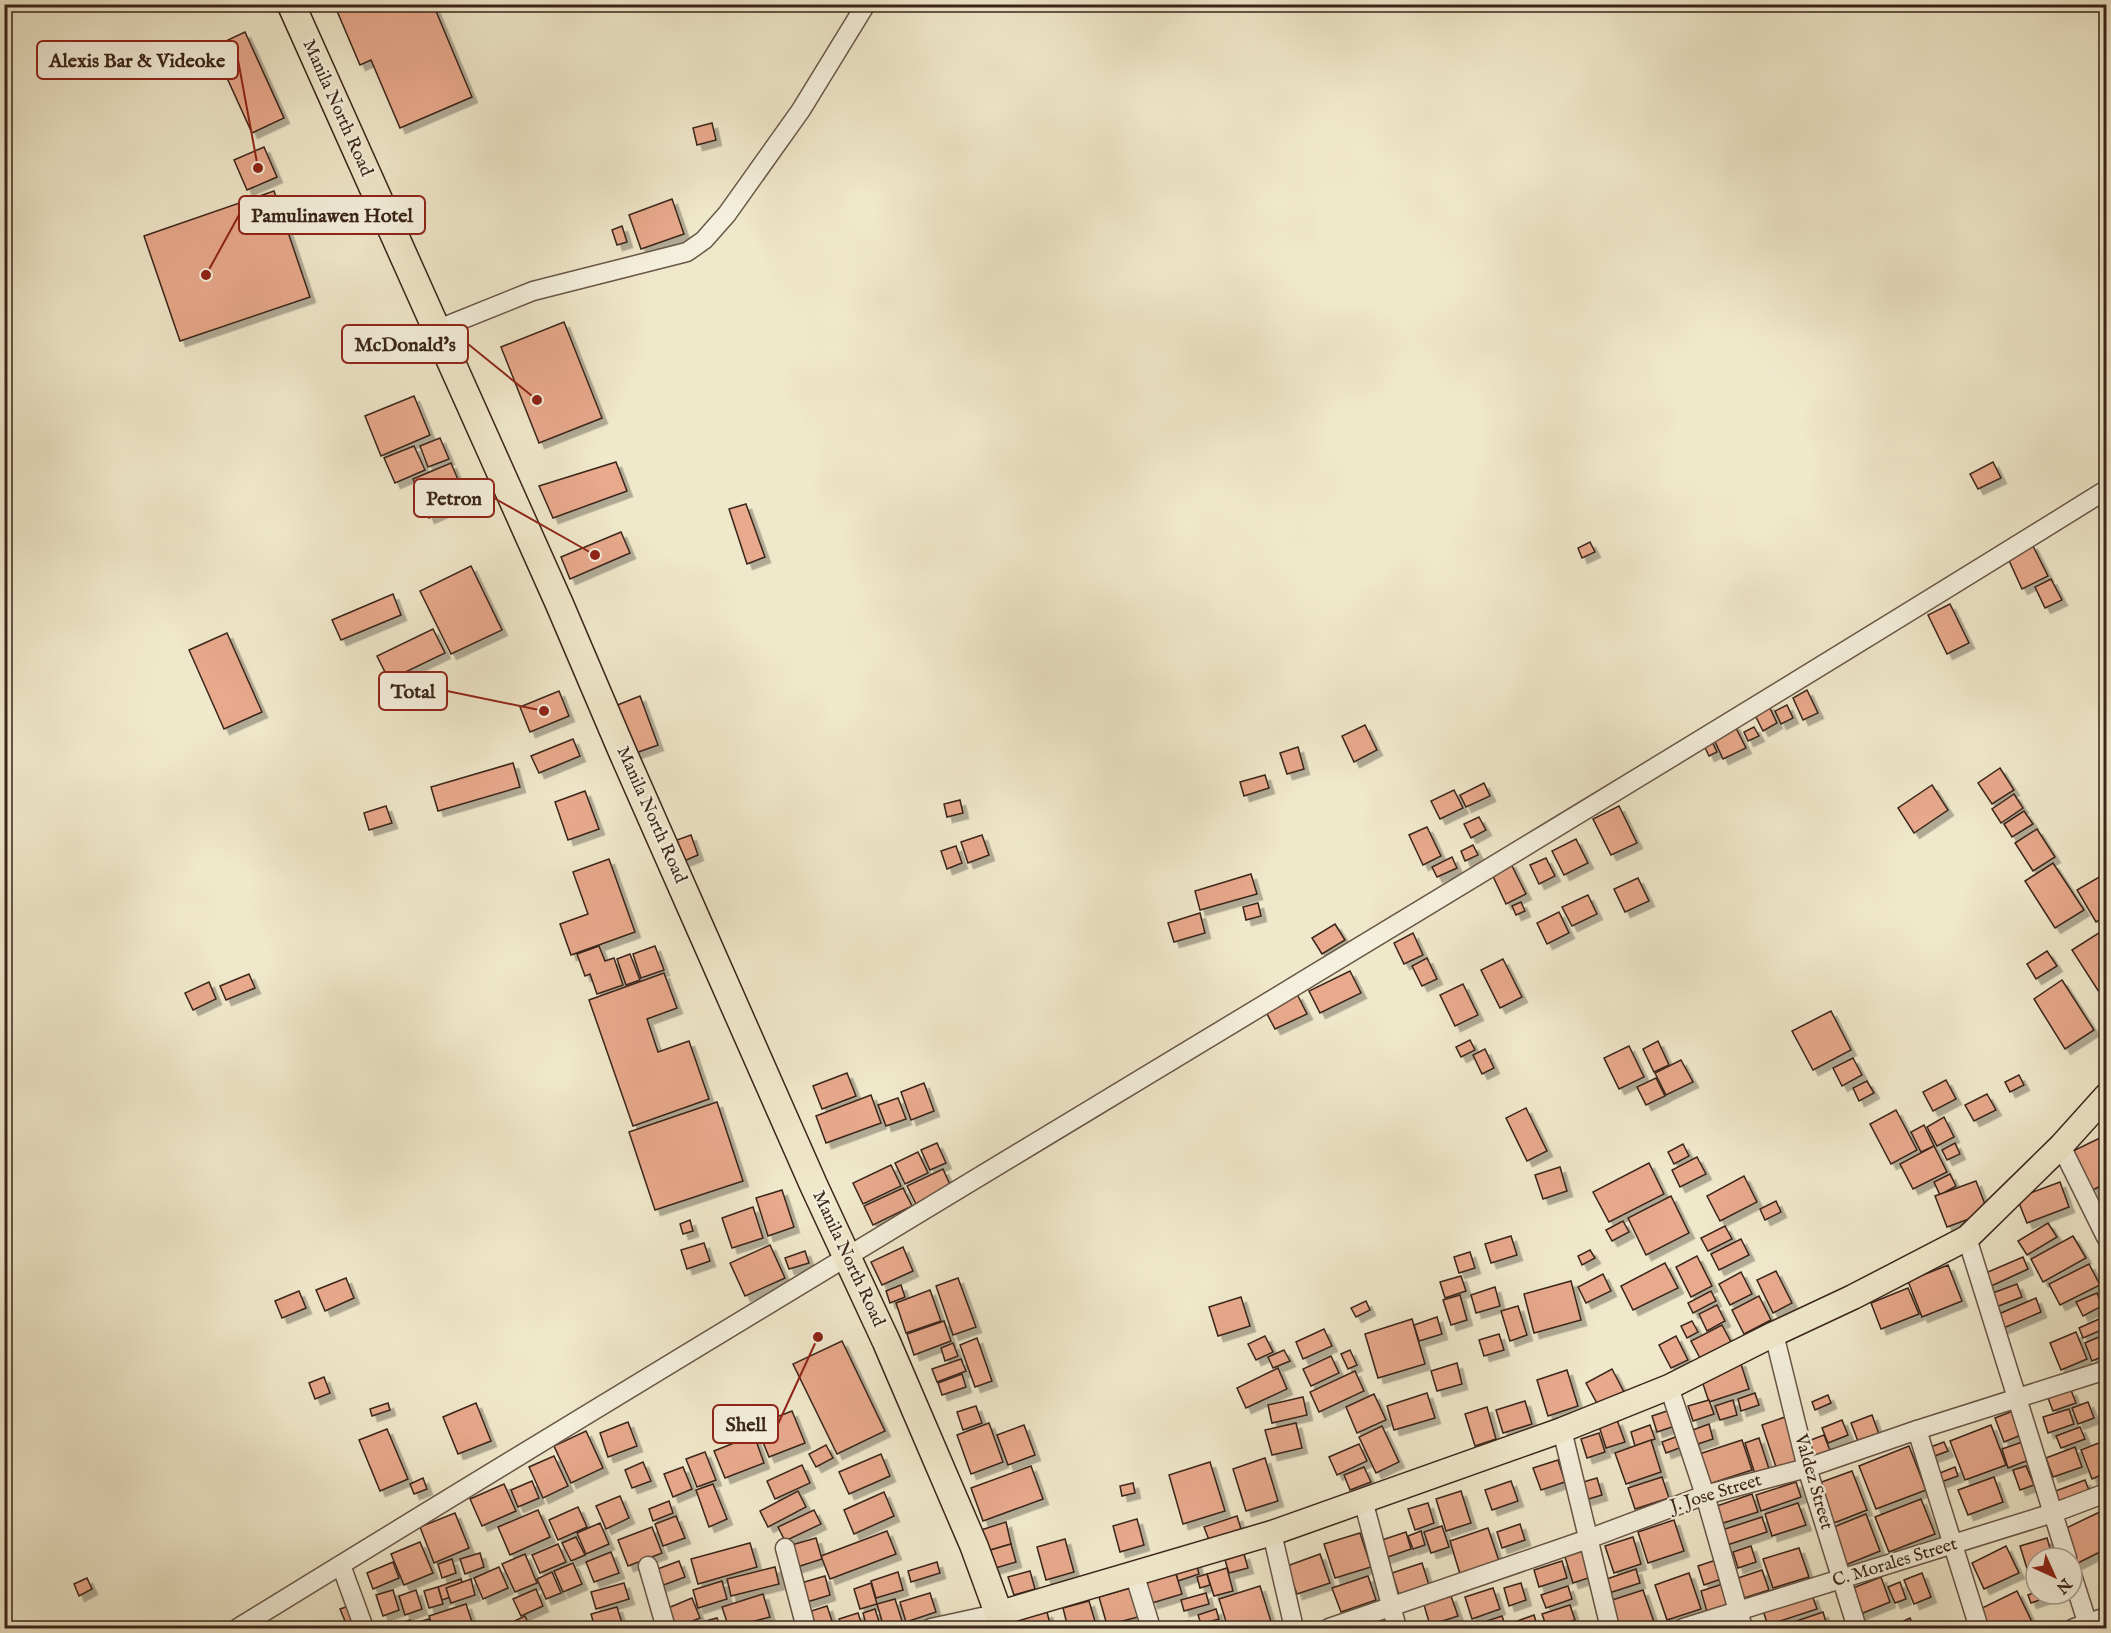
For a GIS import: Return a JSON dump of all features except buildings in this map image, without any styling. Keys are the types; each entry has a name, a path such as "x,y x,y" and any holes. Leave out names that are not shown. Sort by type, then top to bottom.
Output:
{"highway":[{"name":"Manila North Road","path":"291,4 559,603 800,1153 848,1256 969,1535 1002,1621"}],"main road":[{"path":"1002,1621 1134,1573 1272,1533 1562,1430 1669,1387 1967,1238 2061,1146 2106,1096"}],"street":[{"path":"436,330 533,291 687,252 704,240 727,214 801,110 866,4"},
{"path":"238,1629 1912,611 2106,490"},
{"path":"2061,1146 2106,1237"},
{"path":"1967,1238 2063,1546"},
{"name":"Valdez Street","path":"1774,1334 1807,1468 1857,1629"},
{"name":"J. Jose Street","path":"1329,1629 1588,1539 1705,1494 1807,1468 1917,1430 2106,1370"},
{"path":"1669,1387 1705,1494 1740,1620"},
{"path":"1562,1430 1610,1629"},
{"path":"1917,1430 1979,1629"},
{"name":"C. Morales Street","path":"1683,1629 1740,1620 1841,1580 2053,1513 2106,1493"},
{"path":"1363,1500 1397,1629"},
{"path":"1272,1533 1294,1629"},
{"path":"785,1548 806,1629"},
{"path":"341,1565 364,1629"},
{"path":"648,1566 666,1629"},
{"path":"1134,1573 1151,1629"},
{"path":"2079,1606 2083,1627 2106,1617"},
{"path":"931,1629 1002,1621"}],"place":[{"name":"Alexis Bar & Videoke","path":"258,168"},
{"name":"Pamulinawen Hotel","path":"206,275"},
{"name":"McDonald's","path":"537,400"},
{"name":"Petron","path":"595,555"},
{"name":"Total","path":"544,711"},
{"name":"Shell","path":"818,1337"}]}
